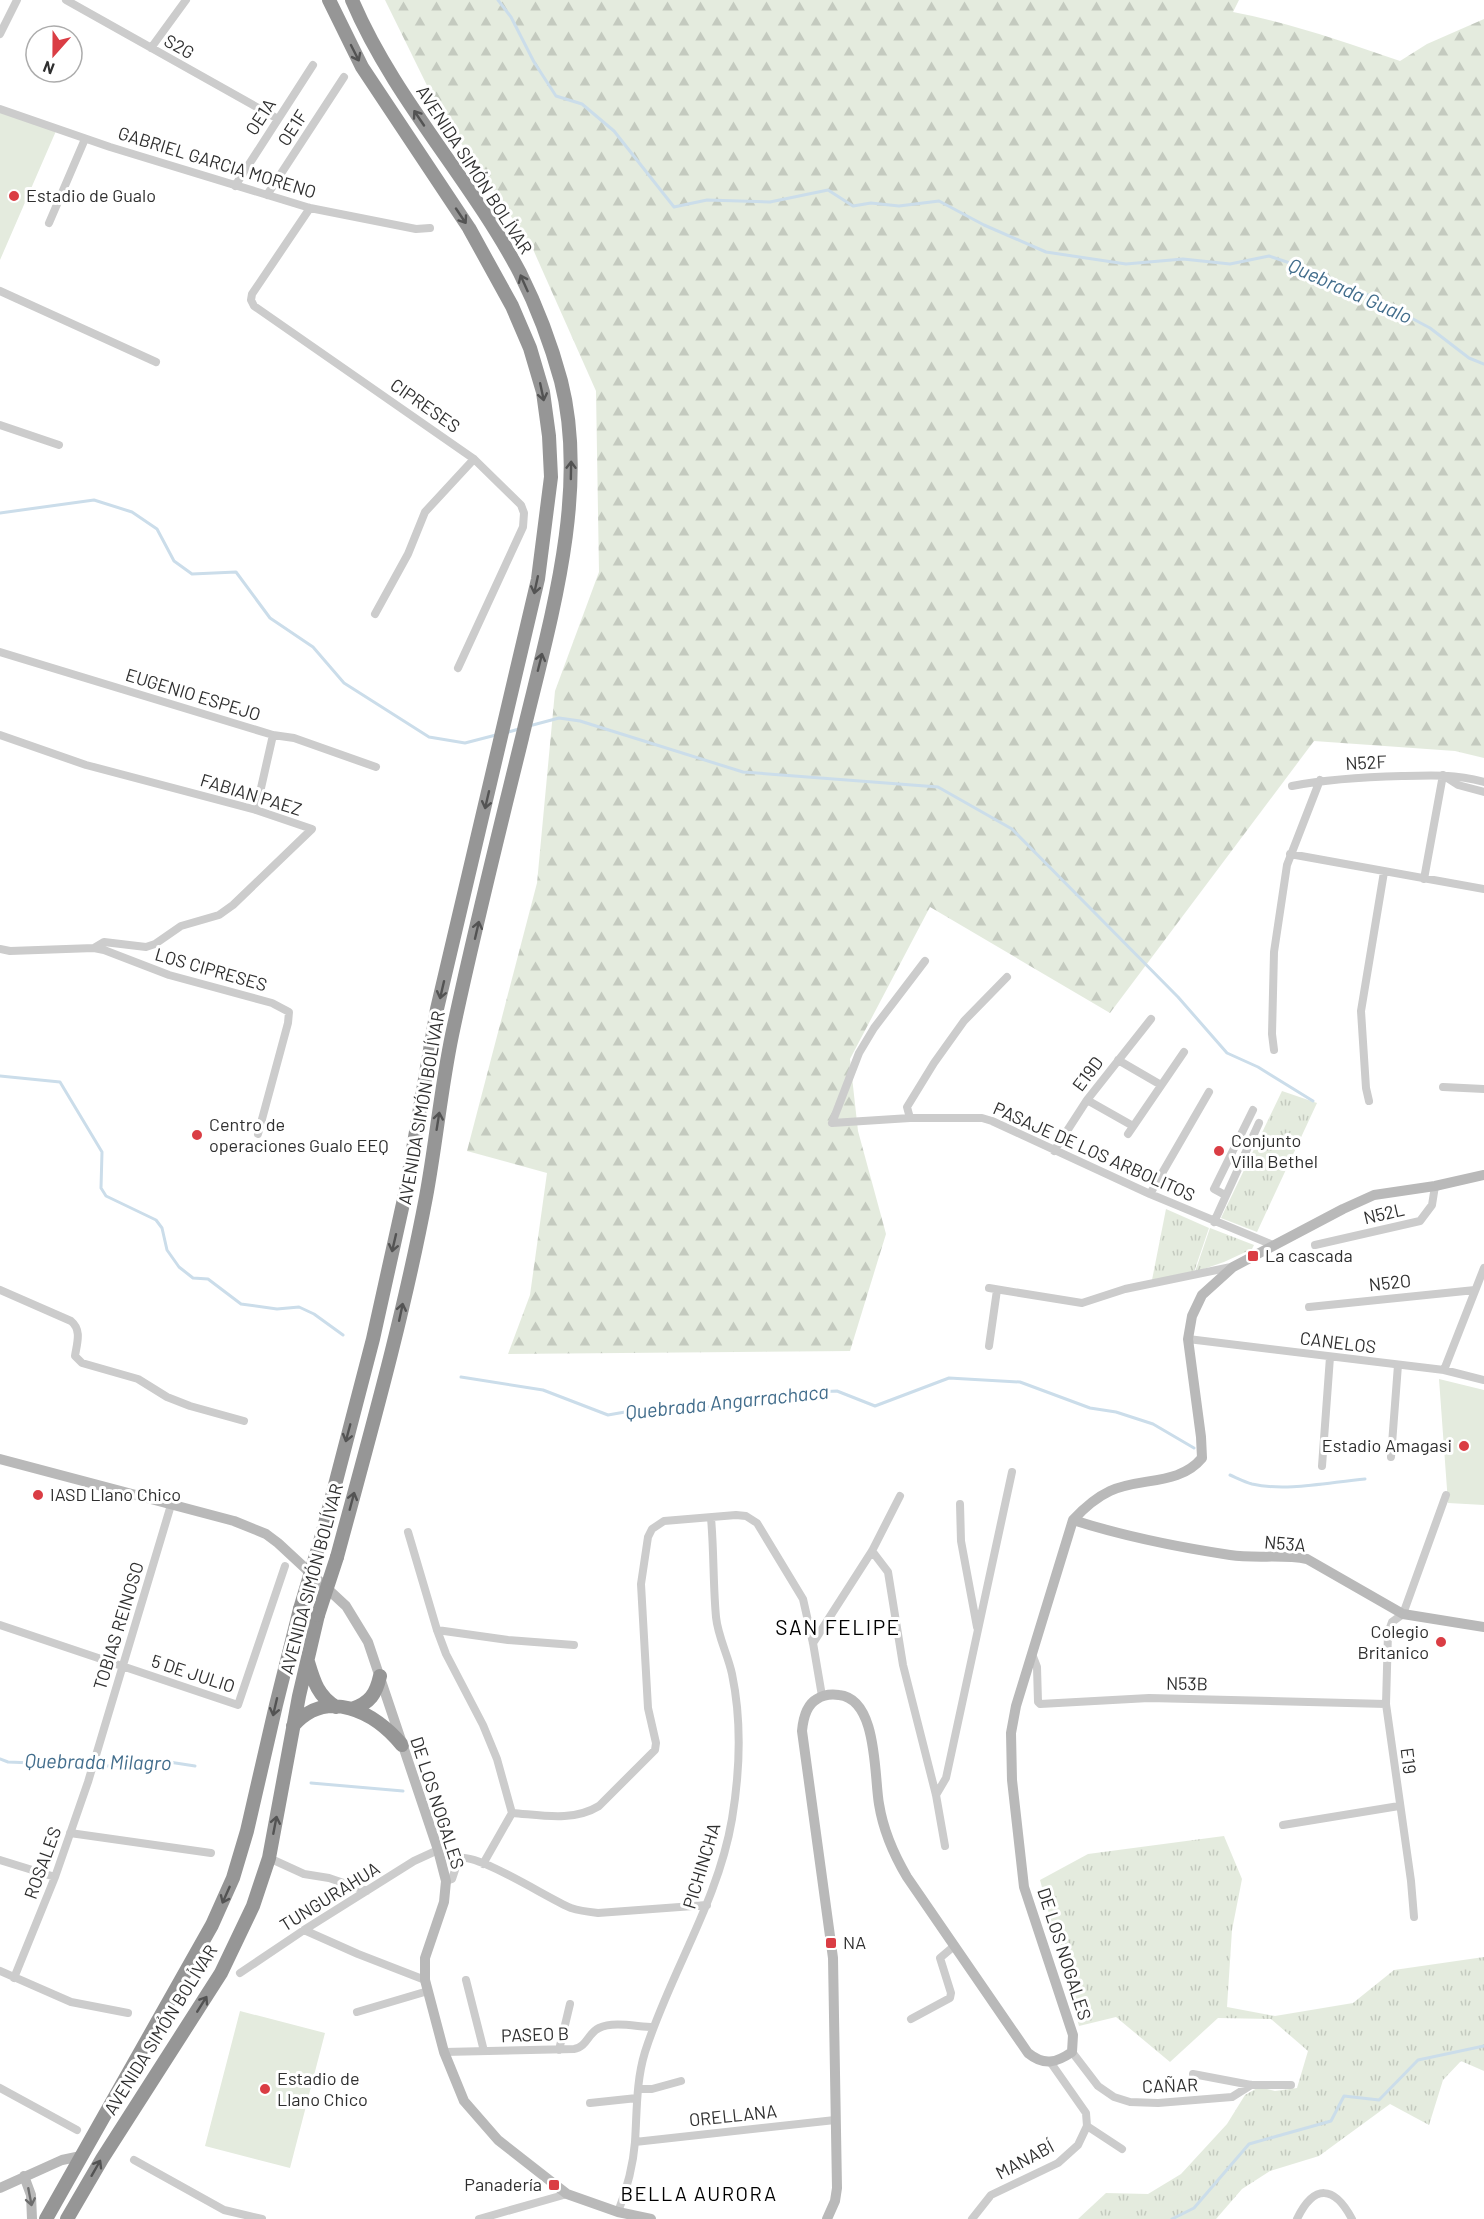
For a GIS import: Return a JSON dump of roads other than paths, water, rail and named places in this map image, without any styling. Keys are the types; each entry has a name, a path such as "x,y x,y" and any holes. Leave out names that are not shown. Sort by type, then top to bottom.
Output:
{"highway":[{"name":"AVENIDA SIMÓN BOLÍVAR","path":"46,2219 212,1925 233,1878 247,1831 300,1609 322,1535 373,1339 406,1190 437,1009 538,579 550,490 549,436 543,392 530,348 502,285 469,228 362,67 329,0"},
{"name":"AVENIDA SIMÓN BOLÍVAR","path":"67,2219 102,2159 221,1972 249,1914 269,1858 307,1660 394,1346 426,1197 452,1037 556,594 570,494 572,467 570,439 562,384 546,333 520,273 480,208 392,77 352,0"},
{"path":"307,1660 315,1685 321,1695 336,1707"},
{"path":"352,1709 363,1705 371,1698 377,1690 380,1677"},
{"path":"293,1726 301,1716 324,1706 352,1709 380,1722 402,1745"}],"street":[{"path":"0,34 17,0"},
{"name":"S2G","path":"66,0 278,119"},
{"path":"150,48 186,0"},
{"name":"OE1A","path":"235,186 313,65"},
{"name":"OE1F","path":"267,195 344,77"},
{"name":"GABRIEL GARCIA MORENO","path":"0,109 85,139 310,208 416,229 430,228"},
{"path":"48,223 85,139"},
{"name":"CIPRESES","path":"310,208 252,294 251,300 254,306 474,459 521,505 525,520 523,527 458,668"},
{"path":"0,291 156,362"},
{"path":"0,425 59,445"},
{"path":"375,614 408,554 425,512 474,459"},
{"name":"EUGENIO ESPEJO","path":"0,652 273,735 294,738 376,767"},
{"name":"FABIAN PAEZ","path":"0,735 86,765 256,810 312,829 233,905 219,915 181,926 155,944 146,947 104,942 94,948"},
{"path":"256,810 273,735"},
{"path":"1424,879 1443,775"},
{"name":"N52F","path":"1443,775 1458,785 1484,792"},
{"name":"N52F","path":"1292,786 1320,780 1443,775 1460,775 1484,782"},
{"path":"1274,1050 1272,1034 1274,952 1278,914 1290,854 1320,780"},
{"path":"1290,854 1484,889"},
{"path":"1369,1101 1366,1088 1361,1011 1384,872"},
{"name":"LOS CIPRESES","path":"0,949 10,951 94,948 104,950 169,975 272,1003 289,1012 258,1134"},
{"name":"PASAJE DE LOS ARBOLITOS","path":"925,962 874,1028 859,1053 832,1123 910,1118 982,1118 1214,1222 1273,1245"},
{"path":"910,1118 907,1107 934,1063 964,1021 1007,977"},
{"name":"E19D","path":"1054,1150 1087,1100 1151,1018"},
{"path":"1128,1134 1184,1052"},
{"path":"1118,1060 1161,1085"},
{"path":"1443,1087 1484,1089"},
{"path":"1150,1194 1209,1092"},
{"path":"1087,1100 1133,1126"},
{"path":"1225,1195 1214,1189 1253,1110"},
{"path":"1214,1222 1258,1124"},
{"name":"DE LOS NOGALES","path":"1072,2052 1073,2035 1024,1887 1012,1780 1013,1718 1073,1520 1092,1501 1112,1490 1179,1474 1193,1468 1202,1458 1188,1339 1192,1316 1202,1295 1233,1267 1374,1195 1435,1186 1484,1175"},
{"name":"N52L","path":"1315,1245 1420,1221 1432,1205 1435,1186"},
{"path":"989,1346 993,1289 1082,1303 1125,1289 1233,1267"},
{"path":"1444,1370 1484,1268"},
{"path":"0,1290 77,1325 79,1332 75,1356 82,1363 138,1379 167,1397 190,1406 244,1421"},
{"name":"N52O","path":"1309,1307 1475,1290"},
{"name":"CANELOS","path":"1188,1339 1444,1370 1484,1380"},
{"path":"1322,1466 1330,1357"},
{"path":"1391,1457 1398,1365"},
{"name":"DE LOS NOGALES","path":"0,1459 234,1521 266,1534 346,1606 368,1642 438,1850 446,1881 444,1902 425,1958 426,1985 444,2052 464,2101 498,2140 567,2194 618,2212 651,2219"},
{"path":"936,1795 946,1778 1012,1472"},
{"path":"813,1643 872,1551 900,1496"},
{"name":"E19","path":"1414,1917 1386,1704 1388,1633 1392,1622 1403,1614 1446,1496"},
{"path":"960,1504 961,1541 978,1631"},
{"name":"TOBIAS REINOSO","path":"96,1756 171,1505"},
{"path":"512,1813 561,1816 591,1811 599,1806 652,1754 656,1743 648,1708 642,1584 646,1544 652,1529 664,1521 746,1516 758,1523 776,1556 799,1589 806,1609 822,1696"},
{"name":"PICHINCHA","path":"618,2212 630,2176 635,2142 637,2093 644,2055 653,2028 707,1905 732,1820 739,1728 732,1673 716,1619 711,1518"},
{"name":"N53A","path":"1073,1520 1113,1532 1230,1556 1296,1557 1307,1560 1403,1614 1484,1627"},
{"path":"408,1532 436,1630 492,1748 512,1813 483,1864"},
{"path":"872,1551 888,1572 903,1665 936,1795 945,1846"},
{"name":"5 DE JULIO","path":"0,1625 238,1705 285,1566"},
{"path":"436,1630 508,1640 574,1645"},
{"name":"N53B","path":"1032,1654 1037,1667 1038,1702 1040,1704 1149,1698 1386,1704"},
{"path":"828,2219 837,2188 833,1958 802,1731 808,1708 814,1700 822,1696 844,1696 865,1713 879,1806 892,1849 907,1877 1021,2046 1035,2059 1051,2063 1057,2062 1072,2052"},
{"name":"ROSALES","path":"14,1978 55,1877 96,1756"},
{"path":"1283,1824 1399,1806"},
{"path":"70,1833 211,1853"},
{"name":"TUNGURAHUA","path":"240,1973 414,1861 438,1850"},
{"path":"446,1881 452,1879 459,1858 462,1857 483,1864 562,1904 585,1912 707,1905"},
{"path":"269,1858 304,1874 329,1878 367,1891"},
{"path":"0,1860 55,1877"},
{"path":"304,1930 426,1985"},
{"path":"911,2019 951,1998 940,1959 953,1947"},
{"path":"0,1971 71,2002 128,2013"},
{"path":"466,1980 483,2051"},
{"path":"357,2012 426,1985"},
{"path":"559,2050 570,2004"},
{"name":"PASEO B","path":"444,2052 559,2050 581,2047 596,2030 605,2026 653,2028"},
{"name":"CAÑAR","path":"1072,2052 1098,2086 1114,2097 1130,2102 1158,2103 1232,2097 1251,2085"},
{"path":"1051,2063 1086,2113 1087,2126 1122,2150"},
{"path":"1192,2074 1251,2085 1291,2085"},
{"path":"590,2103 681,2081"},
{"path":"0,2088 77,2130"},
{"name":"ORELLANA","path":"635,2142 835,2120"},
{"name":"MANABÍ","path":"972,2219 991,2195 1058,2163 1078,2145 1087,2126"},
{"path":"0,2188 62,2160 81,2156"},
{"path":"134,2160 224,2210 261,2219"},
{"path":"24,2176 31,2195 32,2219"},
{"path":"1297,2219 1303,2206 1310,2199 1324,2192 1331,2193 1338,2199 1352,2219"},
{"path":"479,2219 567,2194"}],"waterway":[{"name":"Quebrada Gualo","path":"498,0 511,17 534,62 556,96 582,104 614,131 674,207 707,200 770,202 828,190 853,206 871,203 899,206 939,201 984,225 1046,252 1126,264 1183,259 1230,264 1269,256 1317,272 1368,295 1430,328 1469,358 1484,364"},
{"path":"0,513 94,500 132,512 157,529 174,561 192,574 236,572 270,618 313,647 344,683 429,737 465,743 496,735"},
{"path":"529,726 559,718 580,721 743,772 938,787 1012,829 1178,997 1227,1053 1258,1067 1313,1101"},
{"path":"505,733 519,729"},
{"name":"Quebrada Angarrachaca","path":"0,1076 60,1082 102,1152 101,1188 106,1196 156,1220 162,1228 167,1250 179,1267 193,1278 208,1279 241,1304 277,1309 299,1307 314,1314 343,1335"},
{"name":"Quebrada Angarrachaca","path":"461,1377 543,1390 608,1415 642,1409 652,1413 756,1402 795,1393 837,1391 875,1406 949,1378 1020,1382 1090,1408 1116,1412 1153,1424 1194,1448"},
{"name":"Quebrada Angarrachaca","path":"1230,1475 1252,1484 1279,1487 1365,1479"},
{"name":"Quebrada Milagro","path":"0,1759 8,1762 109,1766 156,1760 195,1766"},
{"name":"Quebrada Milagro","path":"311,1783 403,1791"},
{"path":"1172,2219 1194,2208 1249,2144 1331,2121 1344,2096 1379,2100 1418,2060 1484,2046"}],"place":[{"name":"Estadio de Gualo","path":"14,196"},
{"name":"Centro de operaciones Gualo EEQ","path":"197,1135"},
{"name":"Conjunto Villa Bethel","path":"1219,1151"},
{"name":"La cascada","path":"1253,1256"},
{"name":"Estadio Amagasi","path":"1464,1446"},
{"name":"IASD Llano Chico","path":"38,1495"},
{"name":"Colegio Britanico","path":"1441,1642"},
{"name":"NA","path":"831,1943"},
{"name":"Estadio de Llano Chico","path":"265,2089"},
{"name":"Panadería","path":"554,2185"}],"district":[{"name":"SAN FELIPE","path":"838,1628"},
{"name":"BELLA AURORA","path":"699,2194"}]}
